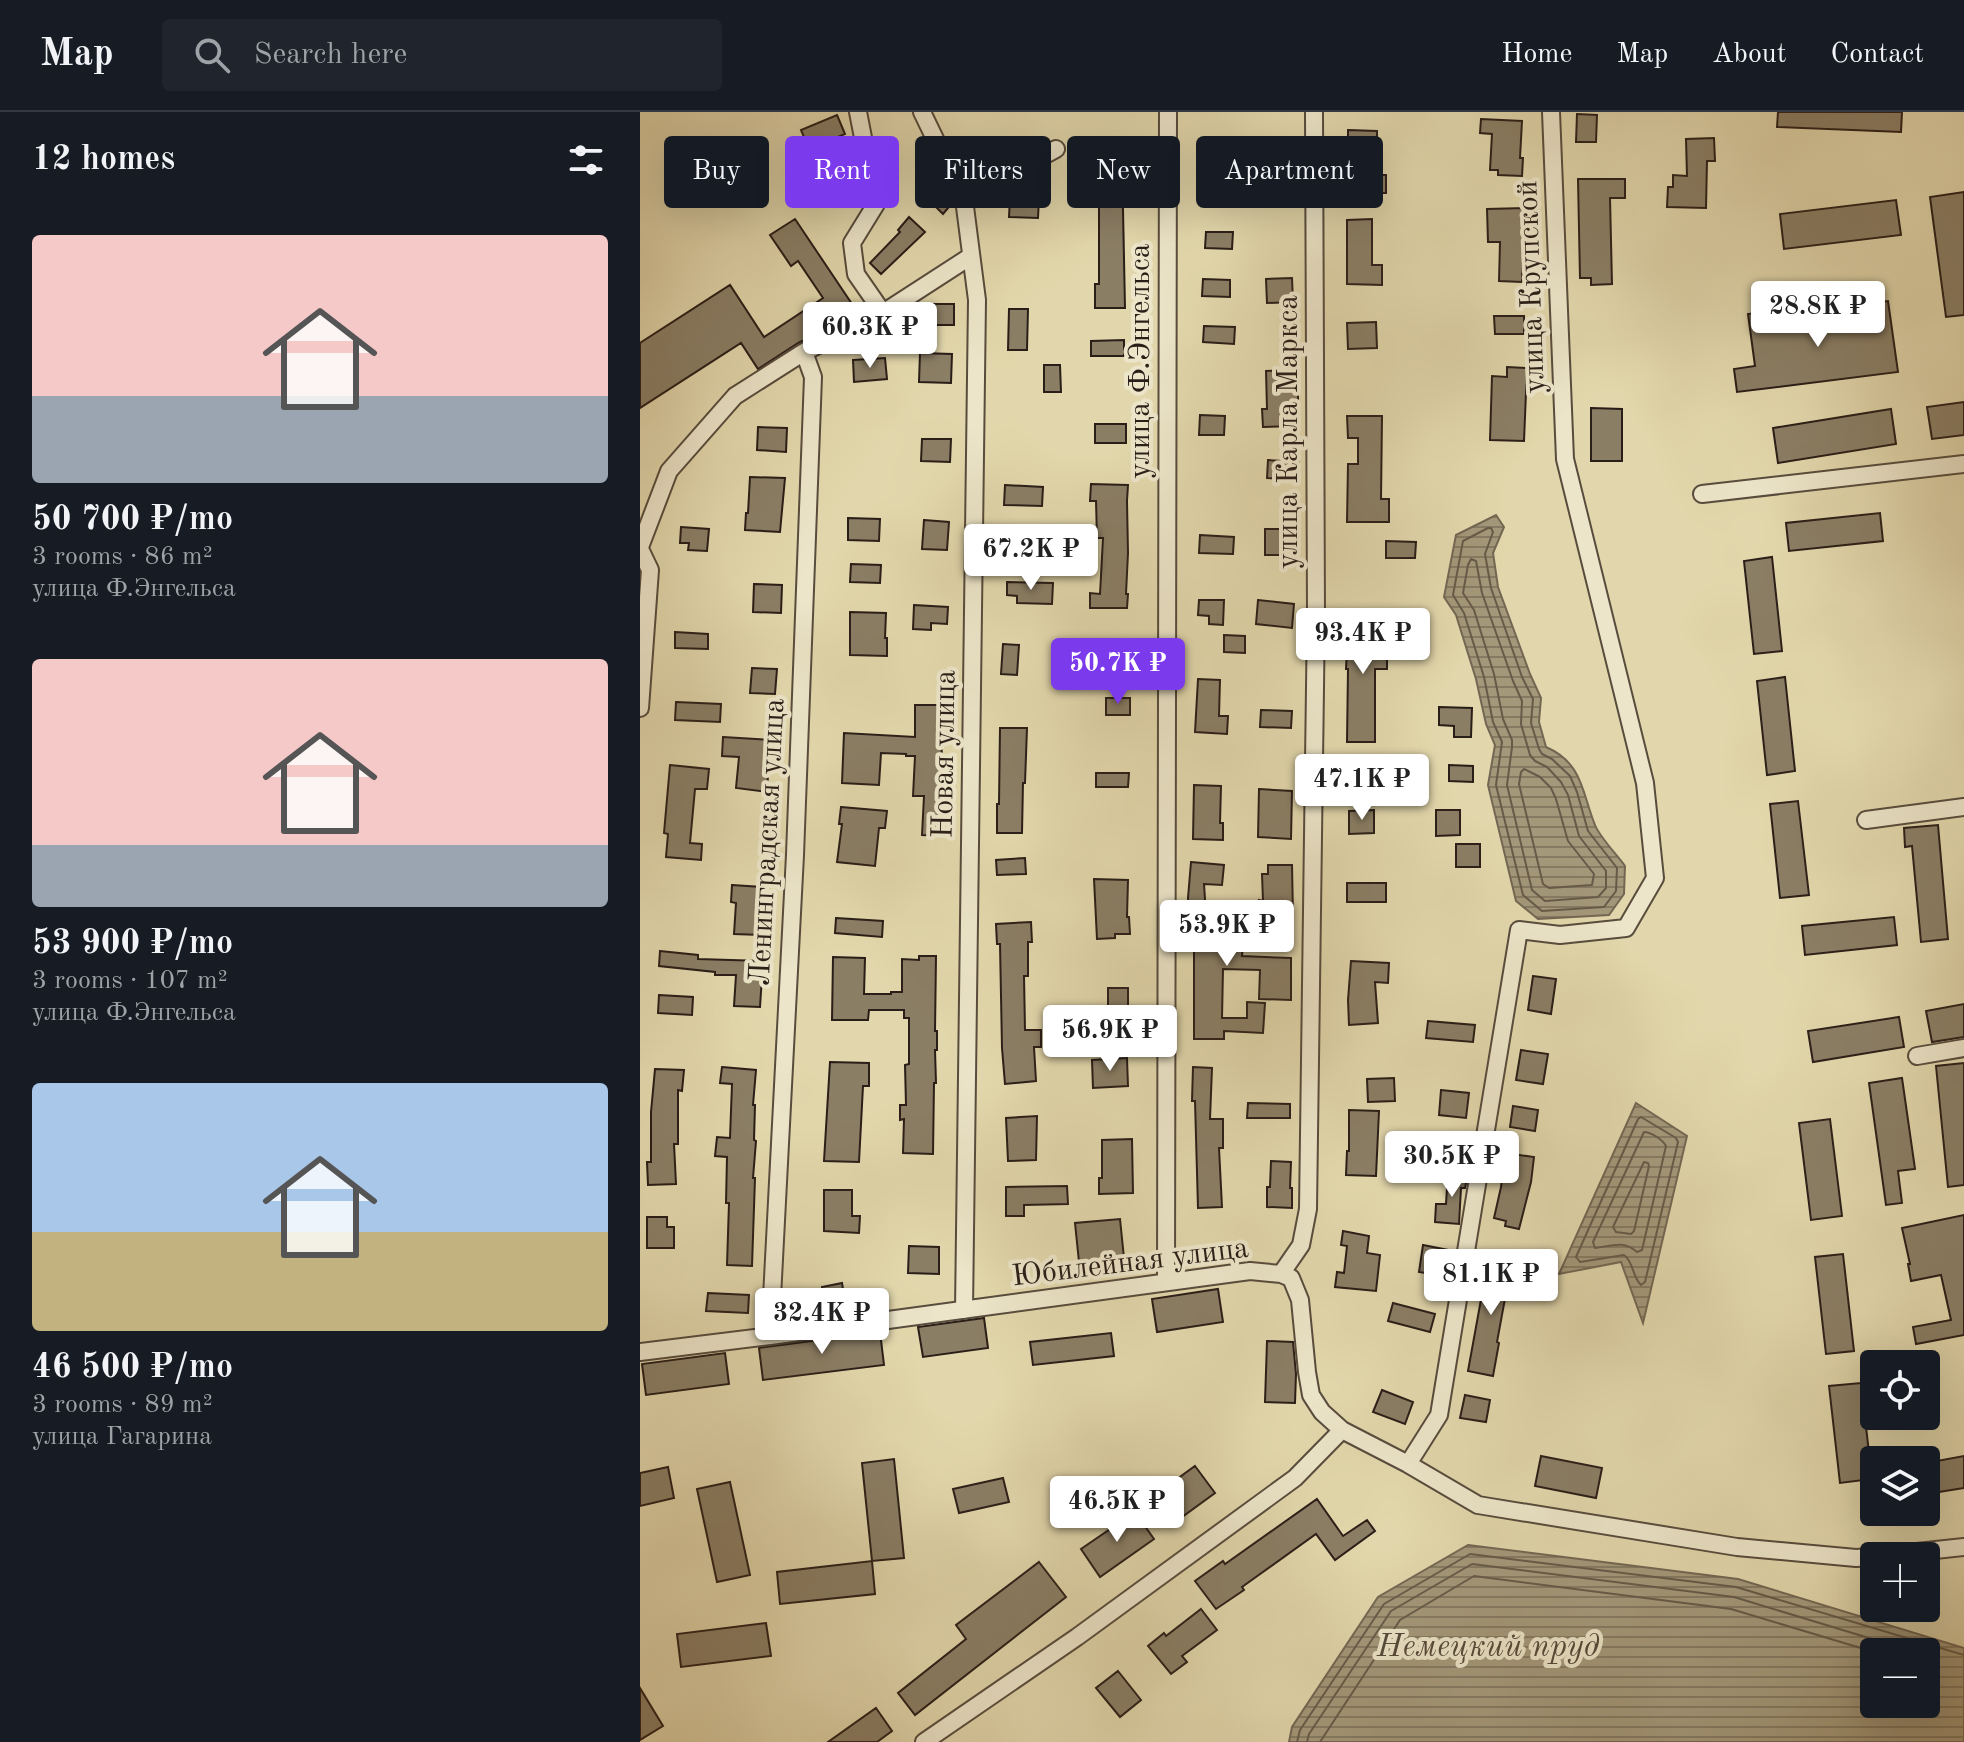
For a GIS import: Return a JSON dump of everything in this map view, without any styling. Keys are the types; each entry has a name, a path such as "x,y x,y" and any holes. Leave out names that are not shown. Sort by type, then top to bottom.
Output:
{"street":[{"path":"858,112 876,204 852,243 856,274 883,313"},
{"name":"Новая улица","path":"922,112 934,136"},
{"name":"улица Ф.Энгельса","path":"1166,1282 1168,112"},
{"name":"улица Карла Маркса","path":"1281,1274 1301,1245 1308,1209 1316,613 1314,112"},
{"name":"улица Крупской","path":"1408,1464 1439,1415 1519,930 1560,935 1626,928 1655,878 1645,783 1565,459 1551,112"},
{"path":"1051,152 1056,149"},
{"name":"Новая улица","path":"964,1310 977,300 965,208"},
{"path":"640,708 650,570 640,548 669,471 735,396 804,352 883,313 971,256"},
{"name":"Ленинградская улица","path":"770,1336 795,855 813,377 804,352"},
{"path":"1702,494 1964,464"},
{"path":"1866,820 1964,807"},
{"path":"1917,1056 1964,1048"},
{"name":"Юбилейная улица","path":"640,1352 1250,1271 1281,1274 1291,1278 1300,1300 1311,1395 1322,1412 1342,1430 1478,1505 1737,1547 1860,1558"},
{"path":"924,1742 1077,1637 1295,1478 1342,1430"},
{"name":"Юбилейная улица","path":"1940,1549 1964,1547"}],"water":[{"path":"1496,515 1504,527 1493,553 1498,587 1541,698 1539,722 1546,747 1567,761 1574,770 1597,829 1625,866 1624,894 1609,915 1538,919 1516,901 1488,785 1495,745 1486,724 1456,615 1444,597 1456,535"},
{"path":"1636,1103 1687,1136 1643,1323 1621,1262 1559,1274"},
{"name":"Немецкий пруд","path":"1468,1545 1738,1579 1860,1616 1860,1622 1879,1622 1931,1638 1860,1638 1860,1718 1940,1718 1940,1641 1964,1648 1964,1742 1289,1742 1292,1727 1378,1597"}],"building":[{"path":"1778,112 1902,112 1901,132 1777,127"},
{"path":"1577,114 1597,115 1596,142 1576,142"},
{"path":"837,115 845,134 804,136 801,130"},
{"path":"1481,119 1522,121 1522,176 1498,175 1498,170 1490,170 1492,134 1480,133"},
{"path":"1348,130 1377,131 1377,136 1348,136"},
{"path":"1714,138 1715,161 1707,161 1706,208 1667,207 1668,187 1673,187 1673,175 1687,176 1686,139"},
{"path":"1383,175 1386,175 1386,193 1383,193"},
{"path":"1578,179 1625,179 1625,198 1610,198 1612,284 1591,285 1591,278 1580,278"},
{"path":"1964,192 1964,315 1946,317 1930,197"},
{"path":"1896,200 1901,235 1784,249 1780,214"},
{"path":"1009,208 1038,208 1038,218 1009,217"},
{"path":"1099,208 1123,208 1125,308 1095,308 1095,284 1099,284"},
{"path":"1525,208 1522,282 1499,281 1500,242 1488,242 1487,209"},
{"path":"909,217 925,232 881,274 870,263 900,232 898,230"},
{"path":"795,219 856,310 758,369 741,343 640,408 640,343 730,285 764,337 823,298 798,261 791,266 770,235"},
{"path":"1372,219 1372,265 1382,265 1382,285 1347,284 1347,220"},
{"path":"1206,232 1233,232 1232,249 1205,248"},
{"path":"1292,278 1293,302 1267,303 1266,279"},
{"path":"1203,279 1230,280 1230,297 1202,296"},
{"path":"1888,301 1898,372 1737,392 1734,369 1755,366 1748,314 1789,308 1792,325 1871,313 1870,303"},
{"path":"927,304 954,304 954,325 927,325"},
{"path":"1009,309 1028,309 1027,350 1008,350"},
{"path":"1494,316 1524,316 1524,334 1495,334"},
{"path":"1376,322 1377,348 1348,349 1347,323"},
{"path":"1204,326 1235,327 1234,344 1203,342"},
{"path":"1124,340 1124,356 1091,356 1091,341"},
{"path":"920,353 952,354 951,383 919,382"},
{"path":"885,358 887,379 854,382 853,360"},
{"path":"1044,365 1060,365 1061,392 1044,392"},
{"path":"1507,367 1527,368 1524,441 1490,440 1492,376 1507,377"},
{"path":"1298,370 1298,426 1263,427 1262,409 1267,409 1266,371"},
{"path":"1964,402 1964,435 1932,439 1927,407"},
{"path":"1591,408 1622,409 1622,461 1591,461"},
{"path":"1891,409 1896,444 1778,463 1773,428"},
{"path":"1200,415 1225,416 1224,435 1199,435"},
{"path":"1347,416 1382,416 1381,499 1389,499 1389,522 1347,522 1348,464 1358,464 1358,438 1348,438"},
{"path":"1095,424 1126,424 1126,443 1095,443"},
{"path":"758,427 787,428 786,452 757,450"},
{"path":"922,439 951,439 950,462 921,461"},
{"path":"1268,460 1299,462 1298,480 1267,478"},
{"path":"750,477 785,478 780,532 745,530"},
{"path":"1091,484 1128,485 1127,608 1090,608 1090,593 1100,594 1103,538 1097,538 1096,501 1090,501"},
{"path":"1005,485 1043,487 1042,506 1004,505"},
{"path":"1880,513 1883,541 1789,551 1786,523"},
{"path":"848,518 880,519 879,541 848,540"},
{"path":"924,520 949,522 947,550 922,549"},
{"path":"681,527 709,529 707,551 688,550 689,543 680,543"},
{"path":"1265,529 1298,529 1298,549 1283,548 1283,555 1265,555"},
{"path":"1200,535 1234,537 1233,554 1199,553"},
{"path":"1386,541 1416,542 1415,558 1386,558"},
{"path":"1772,557 1782,651 1754,654 1744,561"},
{"path":"851,564 881,565 880,583 850,582"},
{"path":"1007,582 1053,583 1052,604 1017,603 1017,596 1007,595"},
{"path":"754,584 782,585 781,613 753,612"},
{"path":"1199,600 1224,600 1223,625 1209,624 1209,616 1198,615"},
{"path":"1258,600 1294,604 1292,628 1256,624"},
{"path":"914,605 948,607 947,624 931,623 931,630 913,629"},
{"path":"850,612 886,613 887,656 850,655"},
{"path":"1349,616 1382,616 1381,650 1387,650 1387,669 1375,669 1375,742 1347,742"},
{"path":"675,632 708,634 708,649 675,648"},
{"path":"1224,635 1245,636 1245,653 1224,652"},
{"path":"1003,644 1019,645 1017,675 1001,674"},
{"path":"752,668 777,669 775,694 750,693"},
{"path":"1785,677 1795,771 1767,775 1757,681"},
{"path":"1198,679 1220,680 1219,716 1228,716 1227,734 1195,732"},
{"path":"1106,698 1130,698 1130,715 1106,715"},
{"path":"676,702 721,704 720,722 675,720"},
{"path":"915,705 943,705 942,836 922,835 924,796 913,796 915,756 881,753 879,785 842,783 844,733 915,737"},
{"path":"1439,707 1472,708 1471,737 1454,737 1454,726 1439,725"},
{"path":"1261,710 1292,711 1291,728 1260,727"},
{"path":"1000,728 1027,728 1022,833 997,833"},
{"path":"723,737 770,740 767,792 736,788 739,757 722,756"},
{"path":"670,765 709,769 707,789 695,789 690,843 702,844 701,860 666,857 668,834 664,833"},
{"path":"1449,765 1473,766 1473,782 1449,781"},
{"path":"1348,766 1375,767 1375,785 1348,784"},
{"path":"1096,773 1129,773 1128,787 1096,787"},
{"path":"1194,785 1221,786 1223,840 1193,839"},
{"path":"1259,789 1292,791 1291,839 1258,837"},
{"path":"1798,801 1809,895 1780,898 1770,804"},
{"path":"841,807 887,811 885,828 879,828 875,866 837,862"},
{"path":"1374,810 1374,833 1349,834 1349,811"},
{"path":"1436,810 1460,810 1460,835 1436,836"},
{"path":"1938,825 1948,939 1921,942 1912,846 1905,847 1904,828"},
{"path":"1456,844 1480,844 1480,867 1456,867"},
{"path":"1025,858 1026,874 997,875 996,860"},
{"path":"1191,862 1224,865 1222,885 1204,884 1208,944 1243,945 1242,956 1291,958 1291,1000 1259,999 1260,970 1223,969 1222,1018 1247,1018 1247,1002 1265,1003 1263,1033 1224,1031 1224,1039 1194,1039 1194,928 1190,928 1188,898"},
{"path":"1268,865 1292,865 1293,916 1259,916 1259,900 1263,901 1262,874 1268,874"},
{"path":"1094,879 1128,880 1130,934 1097,939"},
{"path":"1347,883 1386,883 1386,902 1347,902"},
{"path":"732,885 762,887 761,935 734,934 736,903 731,902"},
{"path":"1894,917 1897,945 1805,955 1802,926"},
{"path":"836,918 883,921 882,937 835,933"},
{"path":"1031,922 1028,976 1024,976 1025,1030 1041,1030 1041,1047 1034,1047 1036,1081 1005,1084 1000,944 997,944 996,924"},
{"path":"660,951 698,955 698,959 763,961 760,1007 734,1006 736,975 715,975 715,972 659,966"},
{"path":"919,956 936,956 937,1050 933,1154 903,1153 904,1119 900,1120 900,1105 906,1105 905,1065 909,1064 909,1018 904,1018 904,1010 869,1010 868,1020 832,1020 833,957 865,958 864,994 891,994 902,992 902,959 919,960"},
{"path":"1351,961 1389,963 1388,983 1375,982 1378,1023 1349,1025"},
{"path":"1533,976 1556,979 1551,1014 1528,1010"},
{"path":"1108,988 1128,988 1128,1013 1108,1013"},
{"path":"659,995 693,997 692,1015 658,1013"},
{"path":"1964,1004 1964,1037 1932,1042 1926,1011"},
{"path":"1899,1017 1904,1047 1813,1062 1808,1031"},
{"path":"1428,1021 1475,1025 1473,1042 1426,1038"},
{"path":"1521,1050 1548,1054 1543,1084 1516,1080"},
{"path":"1127,1058 1128,1086 1093,1088 1092,1060"},
{"path":"830,1062 869,1063 869,1086 863,1086 859,1162 824,1161"},
{"path":"1964,1063 1964,1185 1948,1187 1936,1066"},
{"path":"722,1067 756,1070 752,1266 727,1265 727,1157 715,1156 717,1137 730,1138 732,1084 720,1083"},
{"path":"1193,1067 1212,1068 1210,1119 1223,1119 1223,1148 1219,1148 1222,1207 1198,1208"},
{"path":"655,1069 684,1070 682,1091 678,1090 678,1144 674,1144 676,1184 648,1185"},
{"path":"1394,1078 1395,1101 1368,1102 1367,1079"},
{"path":"1902,1078 1915,1169 1898,1171 1902,1203 1886,1205 1869,1083"},
{"path":"1441,1090 1469,1093 1466,1118 1439,1115"},
{"path":"1248,1103 1290,1104 1290,1118 1247,1118"},
{"path":"1513,1106 1538,1110 1535,1131 1510,1127"},
{"path":"1349,1110 1379,1111 1376,1176 1346,1175"},
{"path":"1037,1116 1036,1160 1008,1161 1006,1118"},
{"path":"1830,1119 1842,1216 1811,1220 1799,1123"},
{"path":"1132,1139 1133,1193 1099,1194 1102,1140"},
{"path":"1505,1153 1534,1157 1519,1229 1505,1226 1506,1221 1494,1218"},
{"path":"1271,1161 1291,1162 1292,1208 1267,1207"},
{"path":"1448,1171 1468,1173 1465,1188 1461,1188 1459,1224 1435,1222 1436,1204 1446,1204"},
{"path":"1067,1186 1068,1204 1024,1205 1024,1216 1006,1216 1006,1187"},
{"path":"824,1190 852,1190 852,1216 860,1216 859,1233 824,1231"},
{"path":"1964,1215 1964,1335 1916,1344 1913,1327 1951,1320 1941,1275 1911,1281 1902,1228"},
{"path":"647,1217 667,1217 667,1227 674,1227 674,1248 647,1248"},
{"path":"1120,1219 1124,1258 1079,1262 1075,1223"},
{"path":"1343,1231 1369,1236 1367,1253 1380,1255 1376,1291 1335,1287 1337,1272 1344,1273 1347,1246 1341,1245"},
{"path":"1423,1245 1454,1251 1450,1277 1419,1272"},
{"path":"909,1246 939,1247 939,1274 908,1273"},
{"path":"1843,1254 1854,1351 1826,1354 1815,1257"},
{"path":"1488,1261 1515,1265 1511,1293 1506,1293 1493,1376 1468,1371"},
{"path":"842,1283 845,1301 825,1304 822,1287"},
{"path":"1218,1289 1223,1322 1157,1332 1152,1299"},
{"path":"708,1293 749,1295 748,1313 706,1311"},
{"path":"1393,1303 1435,1314 1430,1332 1388,1321"},
{"path":"984,1318 988,1348 923,1357 918,1327"},
{"path":"880,1332 884,1365 763,1380 759,1348"},
{"path":"1111,1333 1114,1356 1033,1365 1030,1342"},
{"path":"1267,1341 1293,1342 1295,1403 1265,1402"},
{"path":"725,1353 729,1384 646,1395 642,1364"},
{"path":"1860,1383 1860,1430 1866,1430 1868,1446 1860,1446 1860,1480 1840,1483 1829,1386"},
{"path":"1382,1390 1413,1402 1405,1424 1373,1412"},
{"path":"1465,1395 1490,1400 1486,1422 1460,1418"},
{"path":"1541,1456 1602,1468 1596,1498 1535,1486"},
{"path":"1964,1456 1964,1488 1940,1492 1940,1460"},
{"path":"894,1459 904,1558 872,1561 862,1463"},
{"path":"1195,1466 1215,1493 1182,1517 1162,1490"},
{"path":"668,1467 674,1498 640,1506 640,1473"},
{"path":"1003,1478 1009,1502 959,1513 953,1489"},
{"path":"730,1482 750,1575 717,1582 697,1489"},
{"path":"1317,1499 1343,1536 1367,1520 1375,1531 1335,1560 1316,1534 1216,1609 1195,1581 1223,1561 1225,1564"},
{"path":"1135,1512 1154,1539 1100,1577 1081,1549"},
{"path":"872,1561 875,1594 780,1604 777,1572"},
{"path":"1039,1562 1066,1597 915,1715 898,1693 966,1639 956,1625"},
{"path":"1201,1609 1217,1630 1182,1656 1187,1662 1171,1674 1148,1646"},
{"path":"766,1623 771,1656 681,1667 677,1634"},
{"path":"1118,1671 1141,1700 1120,1717 1096,1688"},
{"path":"640,1688 663,1726 640,1740"},
{"path":"876,1708 892,1731 877,1742 828,1742"}]}
